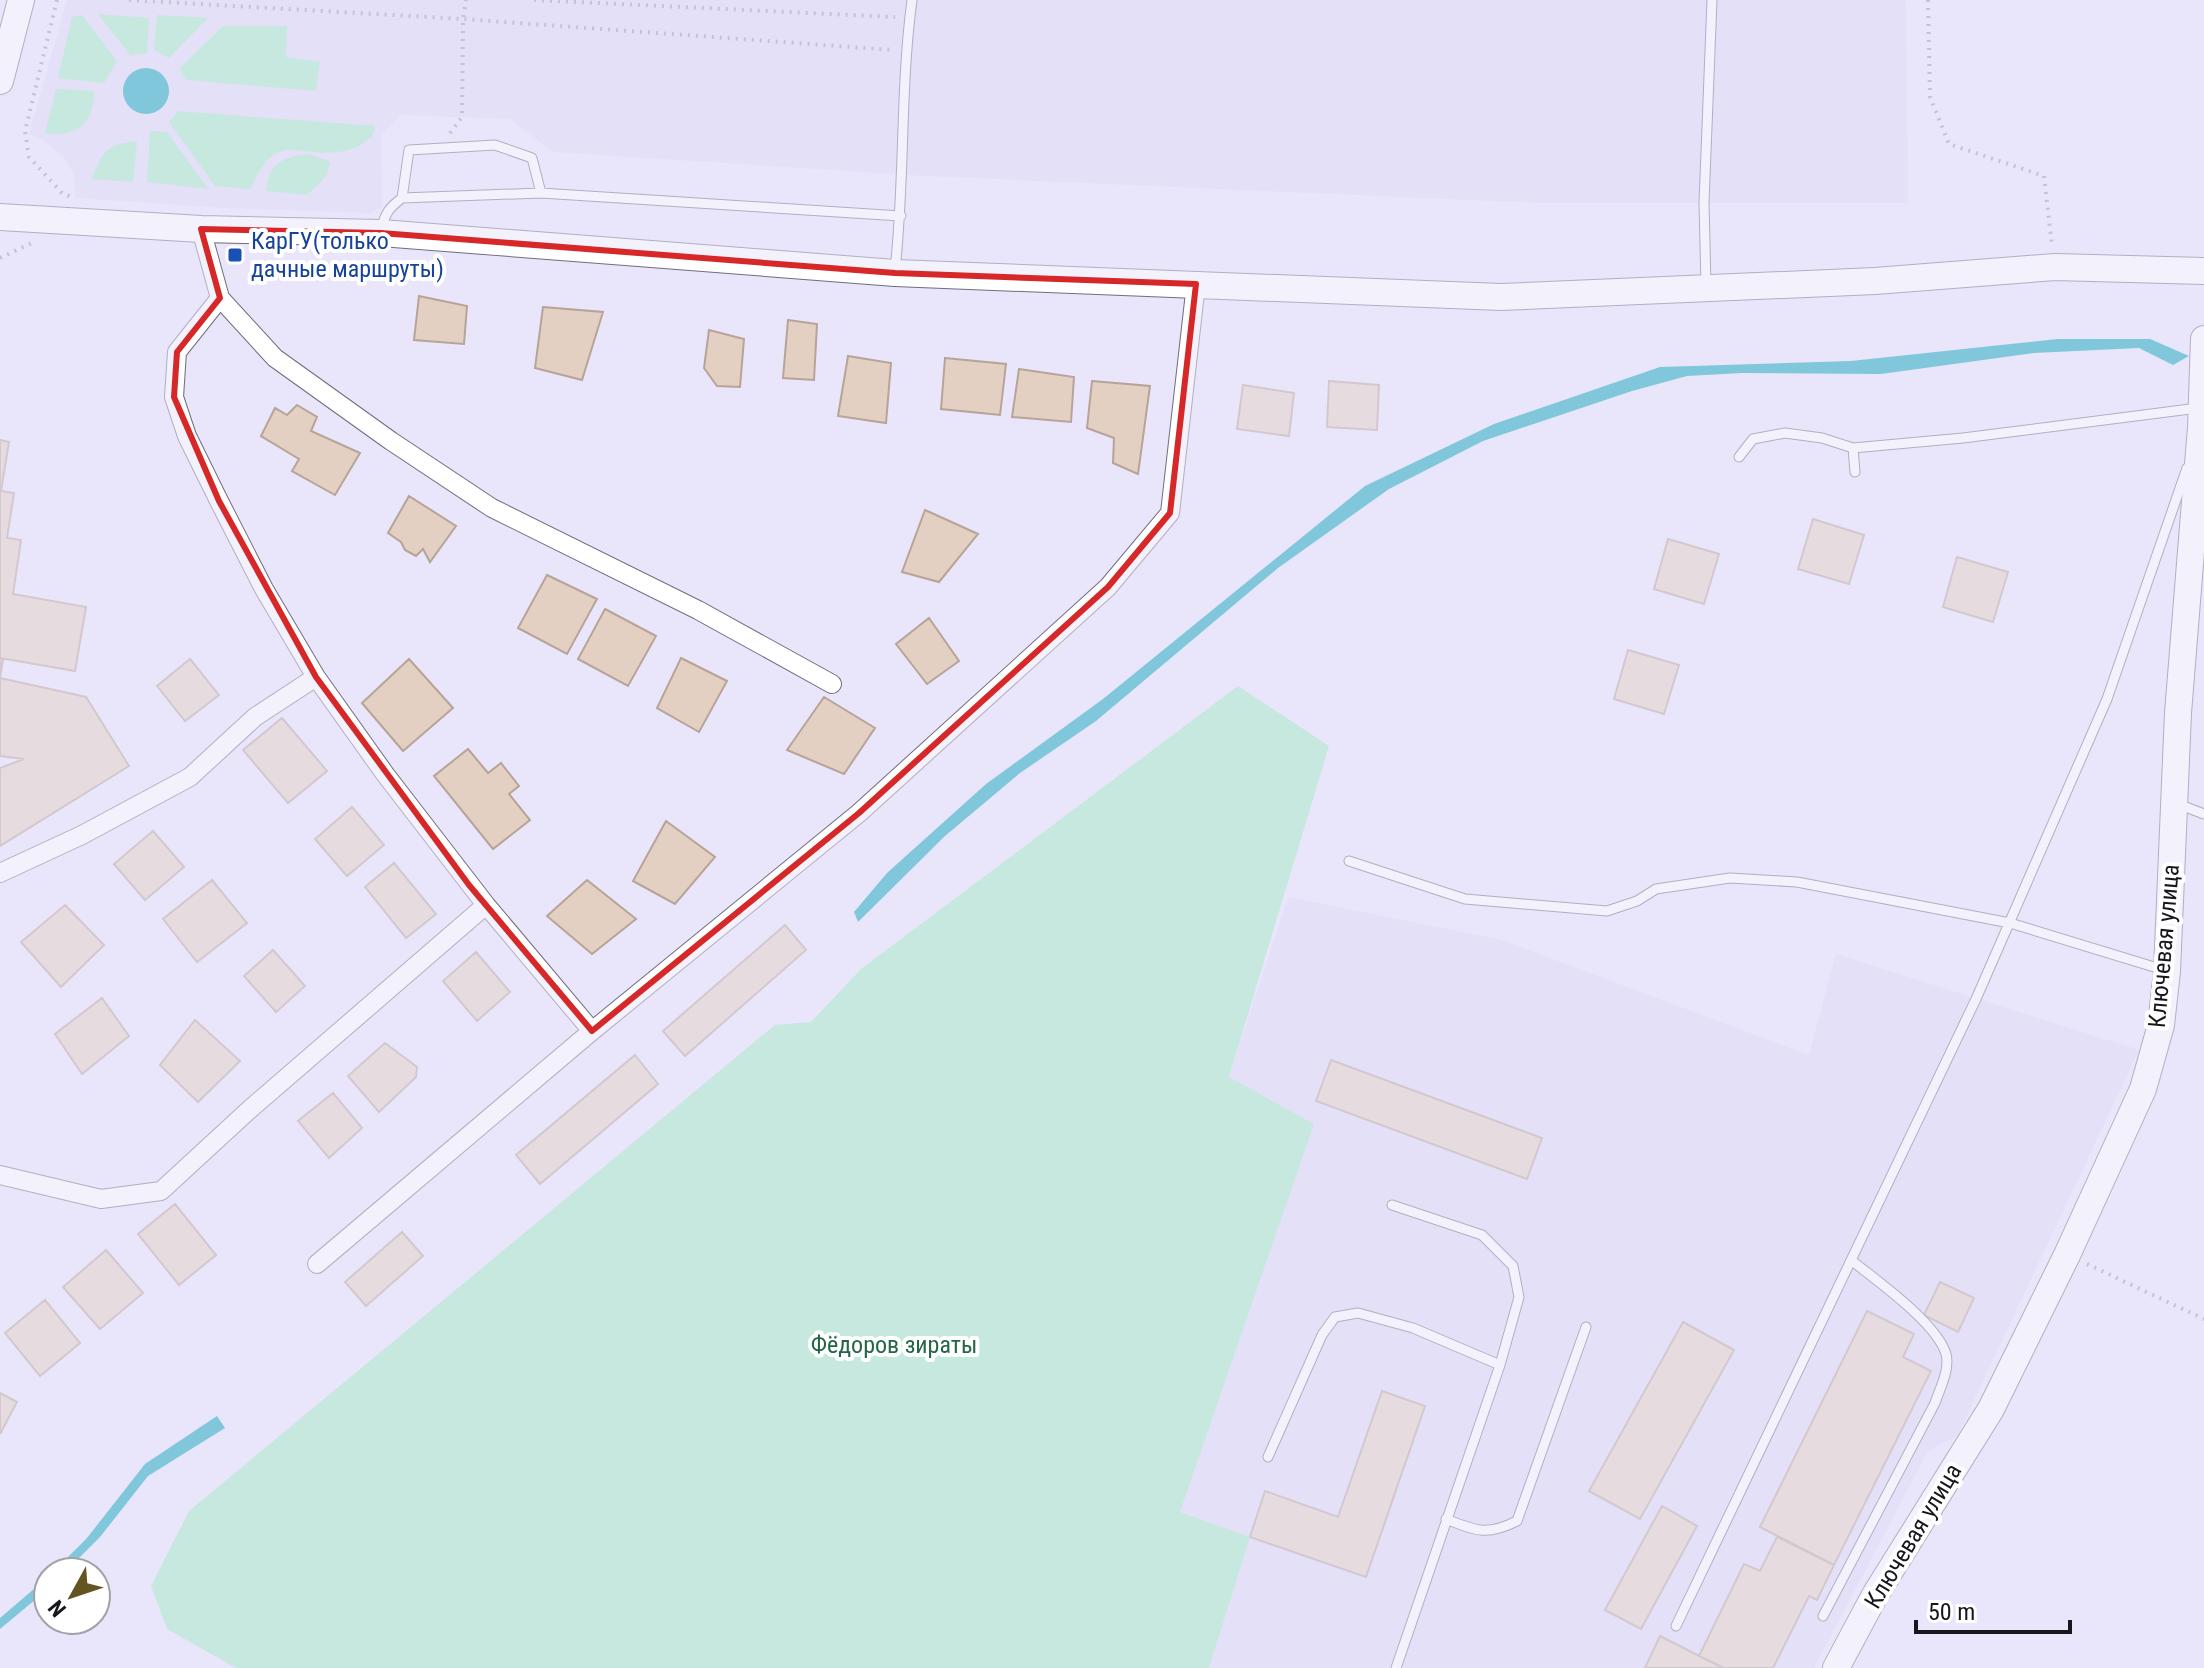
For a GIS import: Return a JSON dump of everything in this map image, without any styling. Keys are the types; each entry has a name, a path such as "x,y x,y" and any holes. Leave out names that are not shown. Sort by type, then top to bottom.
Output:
{"street":[{"path":"0,81 21,0"},
{"path":"0,217 201,229 381,233 895,273 1501,297 1875,281 2055,267 2204,271"},
{"path":"201,229 220,298 275,358 492,508 698,610 832,684"},
{"path":"317,1264 592,1031 869,804 1108,587 1170,513 1196,284"},
{"path":"220,298 177,352 174,397 187,436 219,501 264,589 316,677 385,774 486,905 592,1031"},
{"name":"Ключевая улица","path":"1836,1668 1875,1595 1991,1409 2067,1255 2143,1089 2161,1025 2167,971 2178,713 2201,418 2204,339"},
{"path":"0,873 82,835 190,777 255,717 316,677"},
{"path":"0,1175 101,1199 161,1191 249,1110 486,905"}],"lane":[{"path":"895,273 901,216 912,0"},
{"path":"1706,288 1704,203 1712,0"},
{"path":"402,198 409,150 495,145 532,158 541,193"},
{"path":"381,233 384,217 402,198 541,193 901,216"},
{"path":"1676,1626 2010,923 2107,699 2201,418 1853,448 1822,438 1785,433 1753,439 1739,457"},
{"path":"1853,448 1855,472"},
{"path":"2174,803 2204,814"},
{"path":"1349,861 1465,899 1607,911 1637,901 1656,889 1730,878 1797,882 2010,923 2167,971"},
{"path":"1392,1205 1482,1235 1513,1266 1519,1297 1500,1365 1396,1668"},
{"path":"1823,1616 1935,1403 1946,1371 1946,1353 1934,1334 1909,1307 1851,1260"},
{"path":"1268,1457 1322,1335 1335,1317 1358,1313 1413,1328 1500,1365"},
{"path":"1446,1519 1477,1531 1498,1530 1517,1521 1586,1327"}],"path":[{"path":"57,0 25,131 29,157 62,193 73,198"},
{"path":"129,0 463,19 907,51"},
{"path":"439,148 462,117 466,0"},
{"path":"534,0 909,17"},
{"path":"1928,0 1930,97 1949,144 2044,176 2055,267"},
{"path":"0,258 36,241"},
{"path":"2067,1255 2204,1319"}],"highlighted area":[{"path":"201,229 381,233 895,273 1196,284 1170,513 1108,587 859,813 592,1031 469,885 316,677 219,501 174,397 177,352 220,298"}],"shaded area":[{"path":"67,0 1906,0 1908,203 1540,203 925,176 553,152 510,119 401,115 381,135 382,207 371,213 75,198 74,175 64,157 45,141 29,134"},
{"path":"1288,897 1502,940 1809,1055 1836,954 2139,1050 1957,1436 1928,1451 1814,1668 1209,1668 1250,1537 1180,1512 1314,1124 1229,1078"}],"green space":[{"path":"98,14 149,18 147,53 130,55"},
{"path":"82,15 117,61 104,83 58,78 72,17"},
{"path":"157,15 208,18 169,58 154,50"},
{"path":"223,26 287,26 286,57 320,62 316,91 186,80 179,69"},
{"path":"56,89 94,91 91,112 82,126 75,130 45,133"},
{"path":"178,111 375,126 372,137 348,150 328,153 279,152 270,158 251,189 215,186 169,122"},
{"path":"150,131 167,132 208,189 147,182"},
{"path":"137,141 133,182 92,179 107,151"},
{"path":"309,154 330,162 325,177 307,195 266,191 274,167 291,157"},
{"name":"Фёдоров зираты","path":"1238,686 1329,746 1229,1077 1314,1124 1180,1512 1250,1537 1209,1668 236,1668 167,1629 151,1586 189,1511 775,1025 811,1022 861,969"}],"water":[{"path":"146,68 162,75 169,91 162,107 146,114 130,107 123,91 130,75"},
{"path":"2058,339 2150,339 2189,356 2173,365 2139,348 2034,353 1881,374 1742,373 1687,376 1632,391 1483,441 1389,489 1278,568 1096,721 1020,773 945,836 858,922 854,912 887,873 986,784 1103,699 1365,486 1494,424 1660,367 1851,361"},
{"path":"217,1416 225,1428 148,1476 100,1537 81,1556 69,1556 87,1538 145,1464"},
{"path":"32,1591 32,1602 0,1629 0,1618"}],"building":[{"path":"419,296 467,306 464,344 414,340"},
{"path":"543,307 603,312 582,380 535,368"},
{"path":"788,320 817,324 814,380 783,378"},
{"path":"709,330 744,339 740,387 717,386 704,368"},
{"path":"848,356 891,363 886,423 838,416"},
{"path":"945,358 1006,364 1000,415 941,409"},
{"path":"1019,369 1074,377 1071,422 1012,417"},
{"path":"1092,381 1150,386 1138,474 1113,463 1114,438 1087,428"},
{"path":"1329,381 1379,385 1377,430 1327,427"},
{"path":"1243,385 1294,393 1289,436 1237,429"},
{"path":"297,405 317,417 311,431 360,453 335,495 292,471 299,459 261,436 275,408 287,415"},
{"path":"0,440 9,442 1,491 14,493 7,538 21,540 13,594 86,607 75,671 0,658"},
{"path":"409,496 456,526 430,562 423,549 416,556 388,533"},
{"path":"925,510 978,534 939,582 902,572"},
{"path":"1813,519 1864,535 1849,584 1798,569"},
{"path":"1668,539 1719,554 1704,604 1654,589"},
{"path":"1957,557 2008,572 1993,622 1943,607"},
{"path":"547,575 597,599 567,654 518,628"},
{"path":"605,609 656,636 628,686 578,659"},
{"path":"929,618 959,661 927,684 896,644"},
{"path":"1628,650 1679,665 1664,714 1614,699"},
{"path":"681,658 727,681 699,732 657,708"},
{"path":"190,659 219,695 185,721 157,686"},
{"path":"409,659 453,708 403,751 362,703"},
{"path":"0,678 86,697 129,766 0,846 0,768 24,759 0,756"},
{"path":"824,697 875,728 844,774 787,750"},
{"path":"282,718 327,771 288,803 243,750"},
{"path":"468,749 488,773 501,763 519,786 509,794 530,820 493,849 434,776"},
{"path":"352,807 384,845 347,876 315,839"},
{"path":"666,821 715,857 675,904 633,881"},
{"path":"153,831 184,867 145,900 114,864"},
{"path":"394,863 436,914 406,938 365,887"},
{"path":"212,880 247,923 197,962 163,919"},
{"path":"587,880 636,919 592,954 547,916"},
{"path":"65,905 104,945 61,987 21,942"},
{"path":"785,925 806,950 685,1056 663,1031"},
{"path":"273,950 305,986 276,1012 244,976"},
{"path":"476,952 510,992 477,1021 443,981"},
{"path":"102,998 129,1036 82,1074 55,1034"},
{"path":"195,1020 240,1061 198,1102 160,1065"},
{"path":"385,1043 417,1067 416,1077 379,1112 348,1076"},
{"path":"635,1055 658,1084 540,1184 516,1155"},
{"path":"1331,1060 1542,1138 1527,1179 1316,1101"},
{"path":"333,1093 362,1128 329,1158 298,1121"},
{"path":"175,1204 216,1255 179,1285 138,1234"},
{"path":"402,1232 423,1256 366,1306 345,1282"},
{"path":"106,1250 143,1293 100,1329 63,1287"},
{"path":"1940,1282 1974,1298 1958,1332 1924,1315"},
{"path":"45,1300 80,1343 40,1376 5,1333"},
{"path":"1867,1311 1914,1334 1903,1357 1931,1371 1834,1565 1760,1527"},
{"path":"1683,1322 1734,1350 1640,1519 1589,1491"},
{"path":"1382,1391 1425,1406 1366,1577 1250,1537 1265,1491 1338,1517"},
{"path":"0,1393 17,1402 0,1434"},
{"path":"1662,1506 1697,1526 1641,1629 1605,1610"},
{"path":"1777,1537 1834,1565 1817,1600 1809,1596 1773,1668 1724,1668 1699,1656 1744,1564 1760,1571"},
{"path":"1660,1636 1723,1668 1645,1668"}],"place":[{"name":"КарГУ(только дачные маршруты)","path":"235,255"}]}
